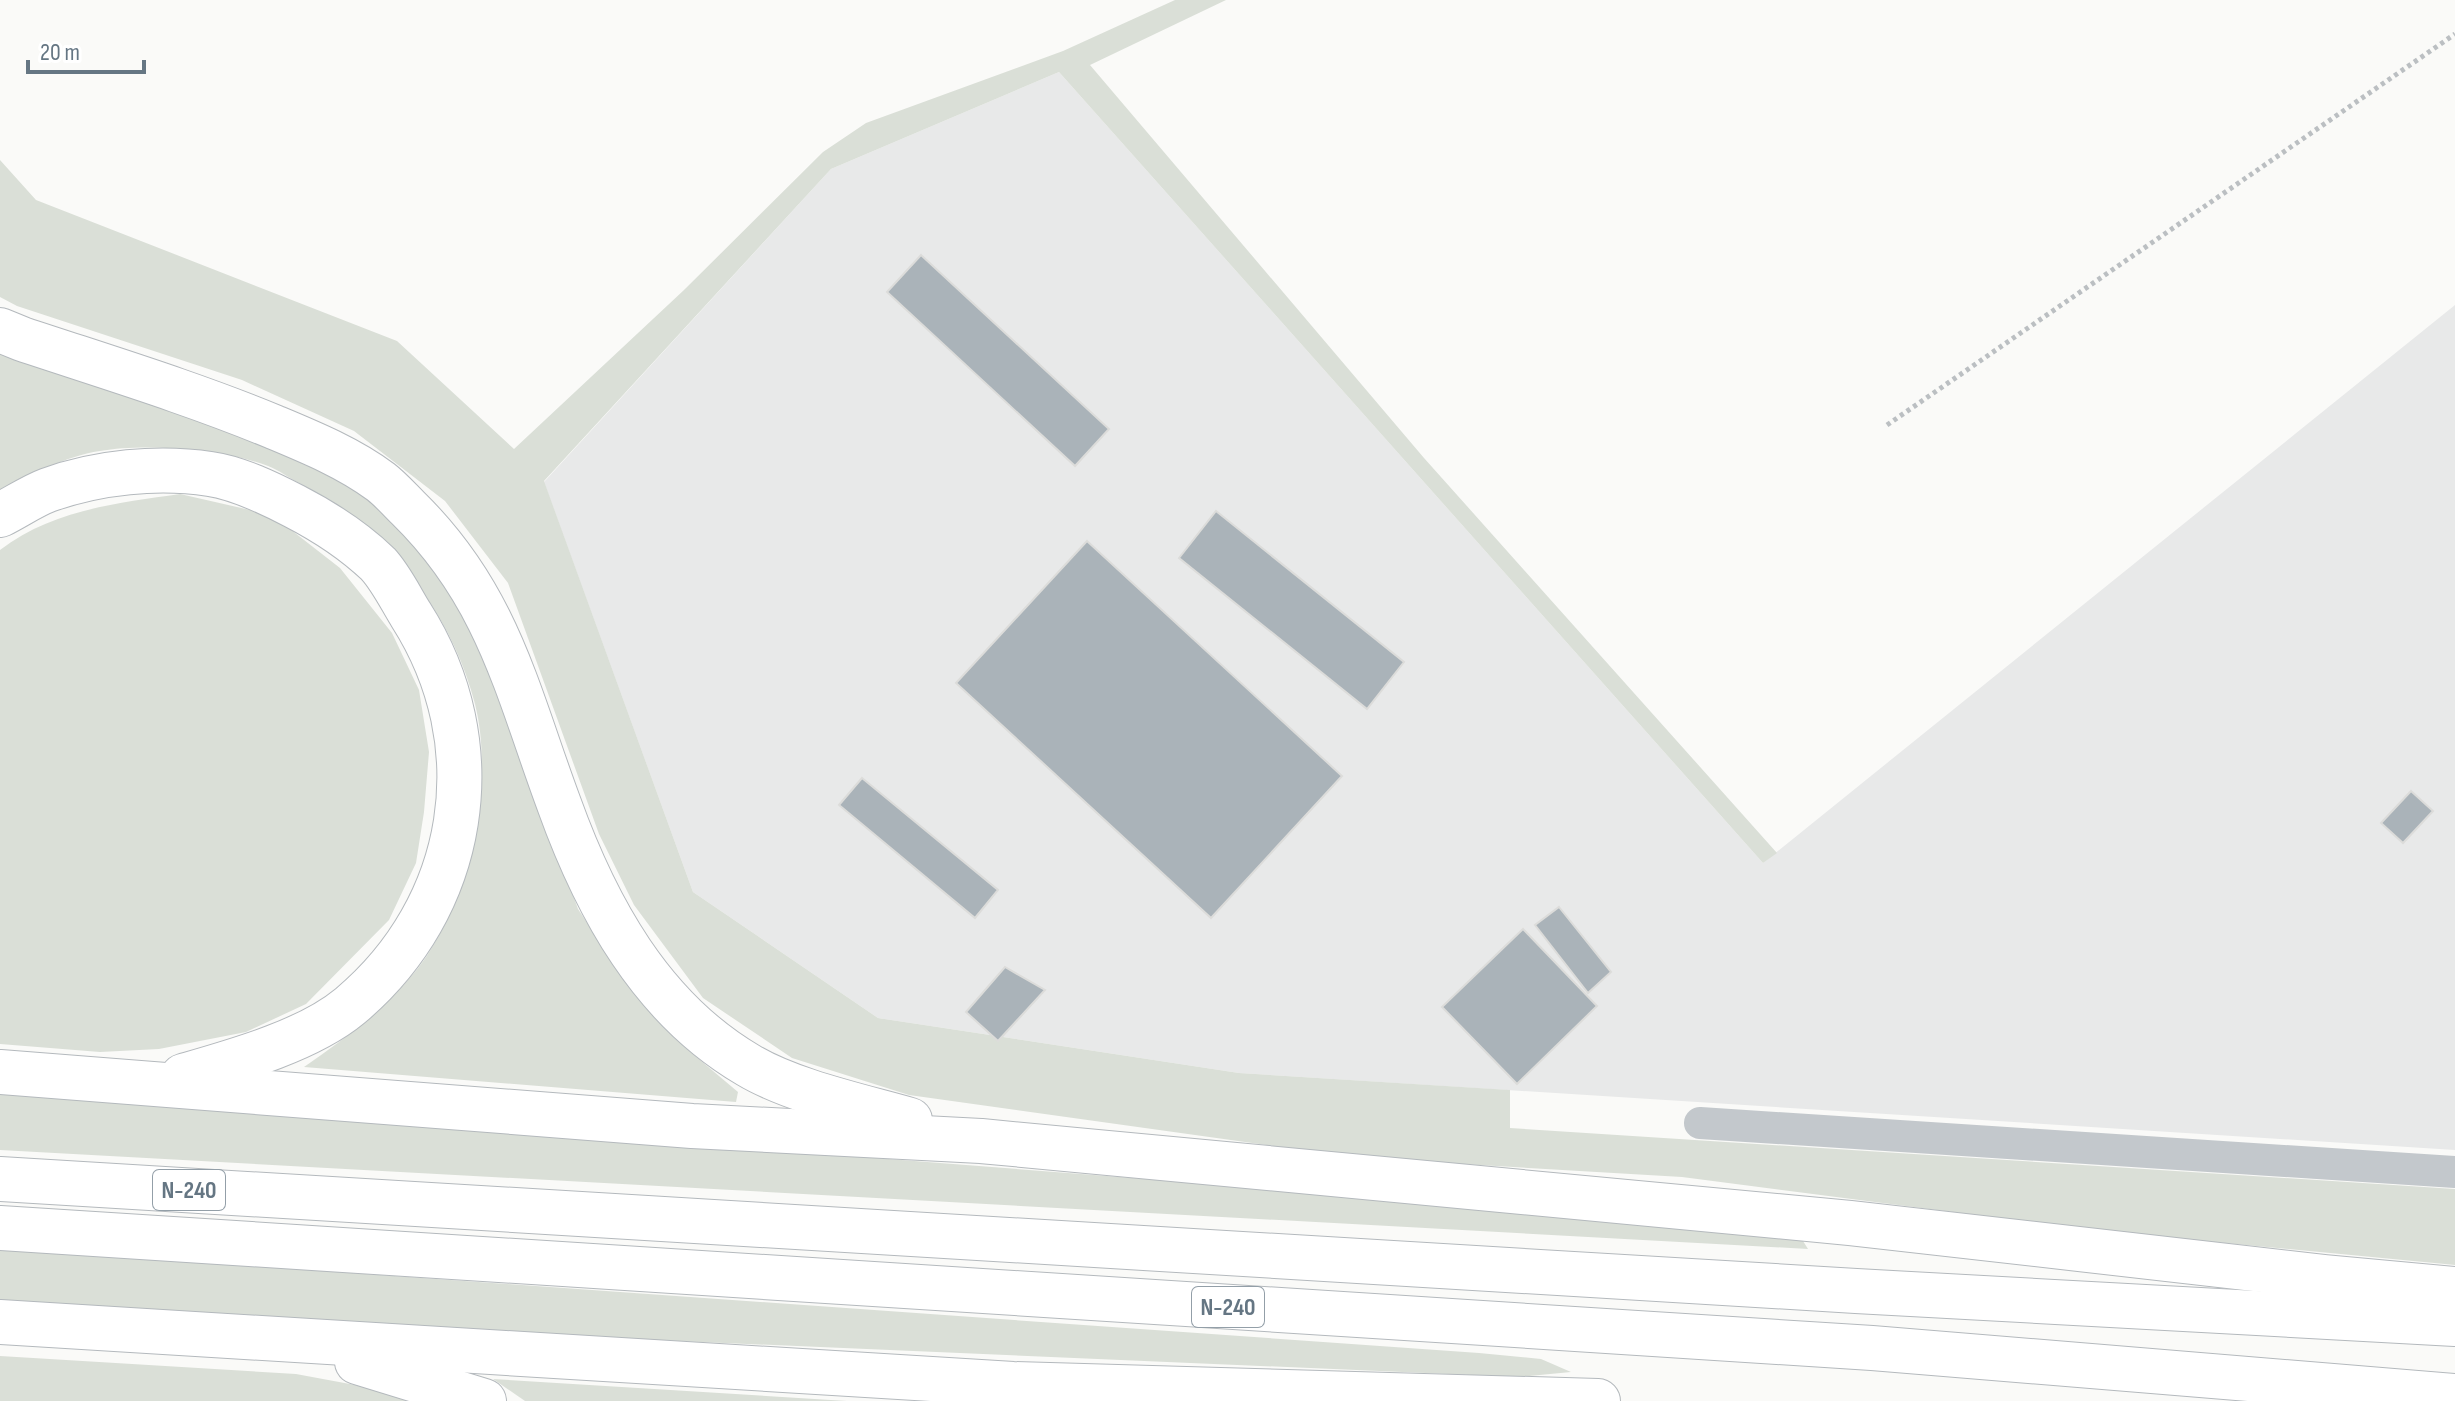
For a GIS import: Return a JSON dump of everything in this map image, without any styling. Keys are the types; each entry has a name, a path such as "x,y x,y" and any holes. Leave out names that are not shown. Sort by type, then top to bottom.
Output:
{"highway":[{"path":"0,330 223,406 317,444 381,482 457,562 492,622 521,691 559,806 593,884 625,944 653,985 691,1026 749,1066 807,1090 981,1141"},
{"path":"0,515 47,491 98,476 153,471 211,474 268,493 330,525 380,566 422,633 443,676 458,735 460,803 449,862 430,904 396,961 348,1008 299,1036 233,1062 158,1084"},
{"path":"0,1072 692,1126 981,1141 1834,1221 2455,1289"},
{"name":"N-240","path":"0,1179 2455,1324"},
{"name":"N-240","path":"0,1228 1872,1348 2455,1396"},
{"path":"0,1322 1013,1384 1598,1401"},
{"path":"294,1342 484,1401"},
{"path":"965,1401 1013,1384"}],"street":[{"path":"1700,1123 2455,1172"}],"path":[{"path":"1887,425 2455,34"}],"shaded area":[{"path":"1175,0 1226,0 1090,65 1424,458 1777,853 1763,863 1059,72 831,169 544,481 693,892 878,1018 1239,1073 1510,1090 1510,1128 2455,1189 2455,1265 2099,1231 1682,1177 1360,1158 909,1095 792,1058 703,998 634,905 599,834 508,583 445,501 354,431 242,380 17,306 0,297 0,160 36,200 397,341 514,449 684,290 823,152 866,123 1063,51"},
{"path":"1059,72 1763,863 2455,305 2455,1150 1239,1073 878,1018 693,892 544,482 831,169"},
{"path":"0,344 158,397 355,485 409,539 454,594 487,655 578,909 624,979 681,1044 738,1092 736,1102 304,1067 362,1024 402,987 423,962 451,908 471,846 481,785 479,724 464,669 431,604 386,548 330,502 268,466 207,452 162,448 119,449 61,462 0,492"},
{"path":"180,494 272,515 340,568 392,633 419,690 429,752 416,863 389,920 306,1004 246,1032 159,1049 100,1052 0,1044 0,550 20,536 63,517 109,505"},
{"path":"0,1090 1391,1198 1803,1241 1808,1249 0,1150"},
{"path":"0,1248 1479,1353 1541,1359 1571,1372 1518,1377 656,1340 0,1300"},
{"path":"0,1356 296,1374 409,1395 423,1401 0,1401"},
{"path":"493,1379 847,1401 525,1401"}],"building":[{"path":"921,255 1109,429 1075,466 887,292"},
{"path":"1216,511 1404,662 1367,709 1179,558"},
{"path":"1087,541 1342,776 1211,918 956,683"},
{"path":"862,778 998,890 975,918 839,805"},
{"path":"2411,791 2433,811 2403,843 2381,823"},
{"path":"1559,907 1611,972 1588,993 1535,925"},
{"path":"1523,929 1597,1006 1517,1084 1442,1007"},
{"path":"1005,967 1045,990 998,1041 966,1012"}]}
